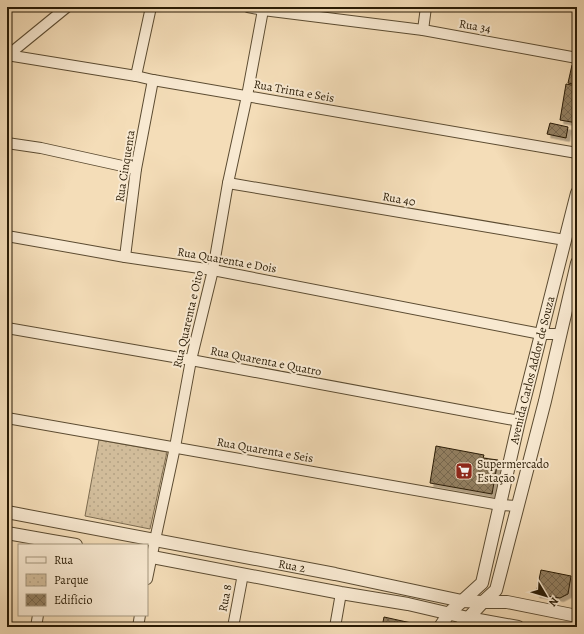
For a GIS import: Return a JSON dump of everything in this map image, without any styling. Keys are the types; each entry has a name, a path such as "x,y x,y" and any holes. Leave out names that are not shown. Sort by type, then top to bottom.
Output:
{"street":[{"path":"7,55 66,7"},
{"path":"136,76 151,7"},
{"name":"Rua 34","path":"248,7 422,30 577,58"},
{"path":"422,30 426,7"},
{"name":"Rua Quarenta e Oito","path":"148,568 149,556 155,540 175,448 191,360 213,270 228,183 247,96 263,10"},
{"name":"Rua Trinta e Seis","path":"7,55 577,152"},
{"name":"Rua Cinquenta","path":"125,257 136,169 153,80"},
{"path":"7,143 41,148 136,169"},
{"name":"Rua 40","path":"228,183 565,240"},
{"name":"Avenida Carlos Addor de Souza","path":"440,627 449,613 482,583 519,421 577,193"},
{"name":"Rua Quarenta e Dois","path":"7,236 125,257 213,270 541,334 560,334"},
{"name":"Avenida Carlos Addor de Souza","path":"460,627 496,590 545,401 577,263"},
{"name":"Rua Quarenta e Quatro","path":"7,328 191,360 519,421"},
{"name":"Rua Quarenta e Seis","path":"7,418 500,505 518,506"},
{"name":"Rua 2","path":"7,512 335,574 462,601 507,602 577,616"},
{"path":"7,533 51,543 64,544"},
{"name":"Rua 2","path":"149,556 341,593 408,604 468,618 518,627"},
{"name":"Rua 8","path":"233,627 243,574"},
{"path":"335,627 341,593"},
{"path":"36,627 38,616"},
{"path":"138,627 140,616"}],"green space":[{"path":"99,440 167,452 150,529 85,516"}],"building":[{"path":"572,65 577,66 577,85 568,83"},
{"path":"566,84 577,86 577,123 560,120"},
{"path":"550,123 568,127 566,138 547,134"},
{"name":"Supermercado Estação","path":"436,446 484,455 483,458 498,460 492,494 430,483"},
{"path":"541,570 571,576 568,594 560,598 536,594"},
{"path":"384,617 416,624 415,627 382,627"}],"place":[{"name":"Supermercado Estação","path":"464,471"}]}
